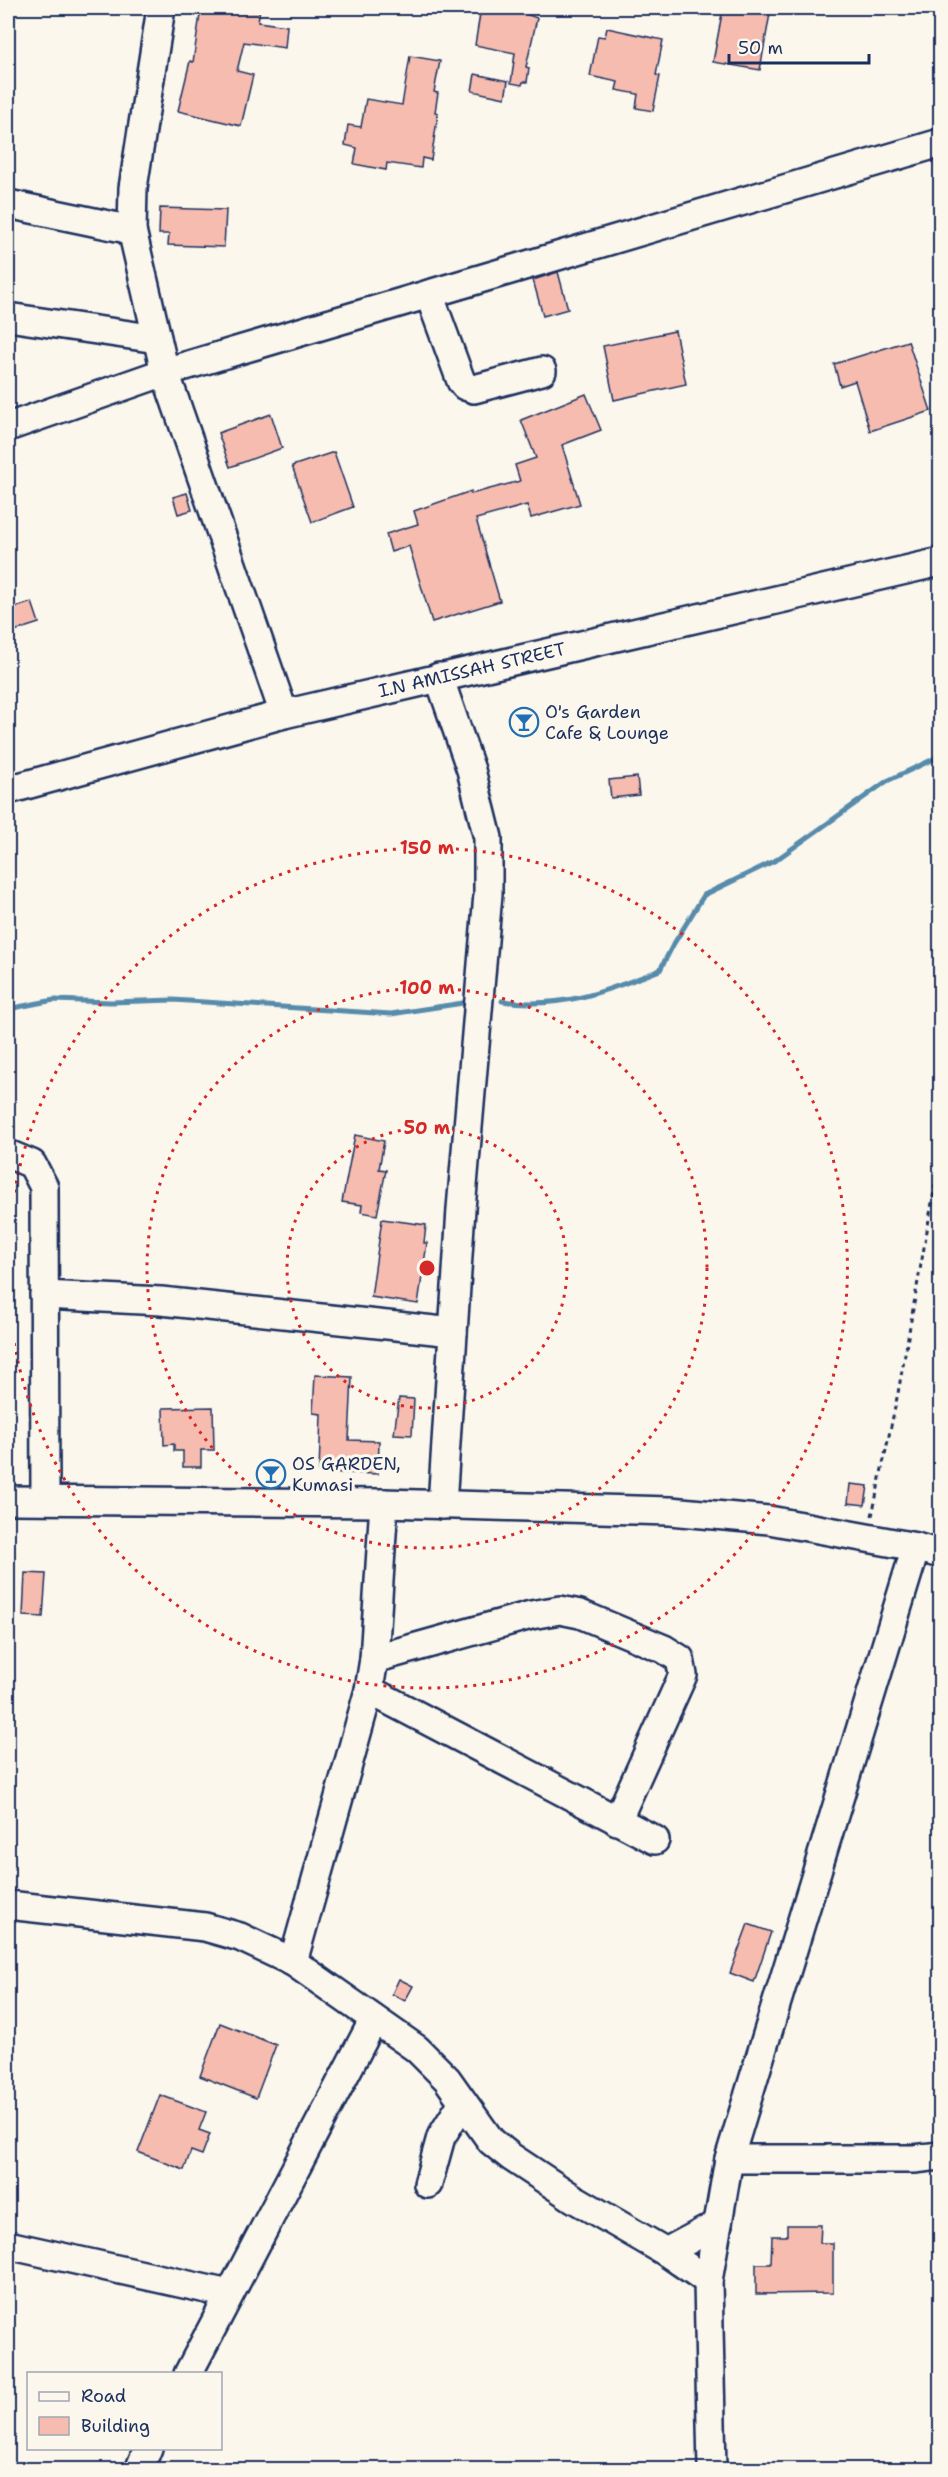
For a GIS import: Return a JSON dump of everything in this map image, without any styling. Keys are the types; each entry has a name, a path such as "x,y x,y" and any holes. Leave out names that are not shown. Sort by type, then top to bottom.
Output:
{"street":[{"path":"161,8 133,188 132,230 165,372 284,714"},
{"path":"8,427 165,372 940,143"},
{"path":"8,204 132,230"},
{"path":"429,294 453,362 465,386 474,389 542,371"},
{"path":"8,317 157,339"},
{"name":"I.N AMISSAH STREET","path":"8,790 284,714 940,562"},
{"path":"439,677 471,770 488,838 488,894 460,1209 442,1505"},
{"path":"8,1154 32,1164 44,1187 45,1499"},
{"path":"44,1295 161,1301 453,1332"},
{"path":"8,1500 384,1503 670,1511 769,1520 928,1550 729,2159 708,2281 712,2469"},
{"path":"293,1962 369,1690 374,1659 384,1503"},
{"path":"374,1659 531,1615 561,1610 580,1614 664,1648 680,1659 683,1675 617,1821"},
{"path":"369,1690 655,1840"},
{"path":"8,1905 205,1927 240,1937 293,1962 373,2021 417,2049 447,2079 491,2141 511,2157 573,2198 666,2252 708,2281"},
{"path":"189,2372 373,2021"},
{"path":"428,2184 441,2136 463,2102"},
{"path":"729,2159 915,2159 940,2156"},
{"path":"666,2252 718,2224"},
{"path":"8,2245 230,2294"},
{"path":"139,2469 147,2450"}],"path":[{"path":"867,1538 898,1393 940,1158"}],"building":[{"path":"201,8 260,8 258,22 287,26 285,48 244,42 237,71 253,75 241,126 178,111 190,61 193,62"},
{"path":"481,8 519,8 520,12 537,18 526,67 529,68 527,82 523,82 522,85 511,83 515,53 475,45"},
{"path":"723,8 771,8 760,70 713,62"},
{"path":"607,28 663,40 656,75 660,76 653,111 636,108 638,94 616,90 618,82 590,76 598,36 605,37"},
{"path":"410,56 440,61 434,92 438,93 435,112 438,113 431,160 422,158 421,168 387,163 386,170 354,164 357,148 345,145 348,125 361,127 366,99 402,105"},
{"path":"475,74 508,81 505,98 472,91"},
{"path":"160,208 226,210 224,247 168,245 169,234 159,234"},
{"path":"558,272 568,309 543,316 533,280"},
{"path":"675,331 686,384 614,400 603,346"},
{"path":"908,341 931,411 870,431 855,381 840,386 834,364"},
{"path":"586,394 601,430 562,445 580,504 531,518 527,505 476,519 500,601 432,622 409,546 391,552 386,534 418,524 414,511 471,491 471,494 520,481 515,465 536,458 521,420"},
{"path":"271,414 282,448 230,467 218,433"},
{"path":"334,452 353,507 312,522 292,466"},
{"path":"187,493 192,510 178,514 173,497"},
{"path":"32,602 39,623 8,633 8,610"},
{"path":"637,777 639,795 611,798 609,780"},
{"path":"355,1135 384,1141 379,1169 386,1170 377,1215 361,1212 362,1205 342,1202"},
{"path":"382,1219 426,1225 424,1243 427,1243 418,1304 371,1297"},
{"path":"315,1375 352,1377 349,1440 379,1441 378,1474 319,1472 321,1414 313,1413"},
{"path":"399,1398 414,1399 412,1435 394,1434"},
{"path":"213,1407 214,1450 201,1450 201,1467 183,1467 183,1451 174,1451 174,1444 164,1445 163,1408"},
{"path":"850,1484 868,1486 865,1505 848,1503"},
{"path":"25,1573 46,1574 43,1617 23,1616"},
{"path":"748,1924 771,1932 754,1982 730,1973"},
{"path":"399,1979 413,1986 405,2001 392,1994"},
{"path":"220,2023 276,2045 256,2098 200,2076"},
{"path":"160,2095 206,2112 199,2130 210,2134 202,2155 191,2151 184,2170 138,2152"},
{"path":"787,2225 821,2225 820,2243 833,2243 833,2293 756,2294 756,2264 771,2264 772,2236 787,2236"}],"waterway":[{"path":"502,1001 524,1003 564,1001 601,992 660,970 704,895 776,860 887,781 940,756"},
{"path":"8,1009 54,1000 111,1002 173,1000 391,1014 463,1003"}],"place":[{"name":"O's Garden Cafe & Lounge","path":"524,722"},
{"name":"OS GARDEN, Kumasi","path":"271,1474"}]}
